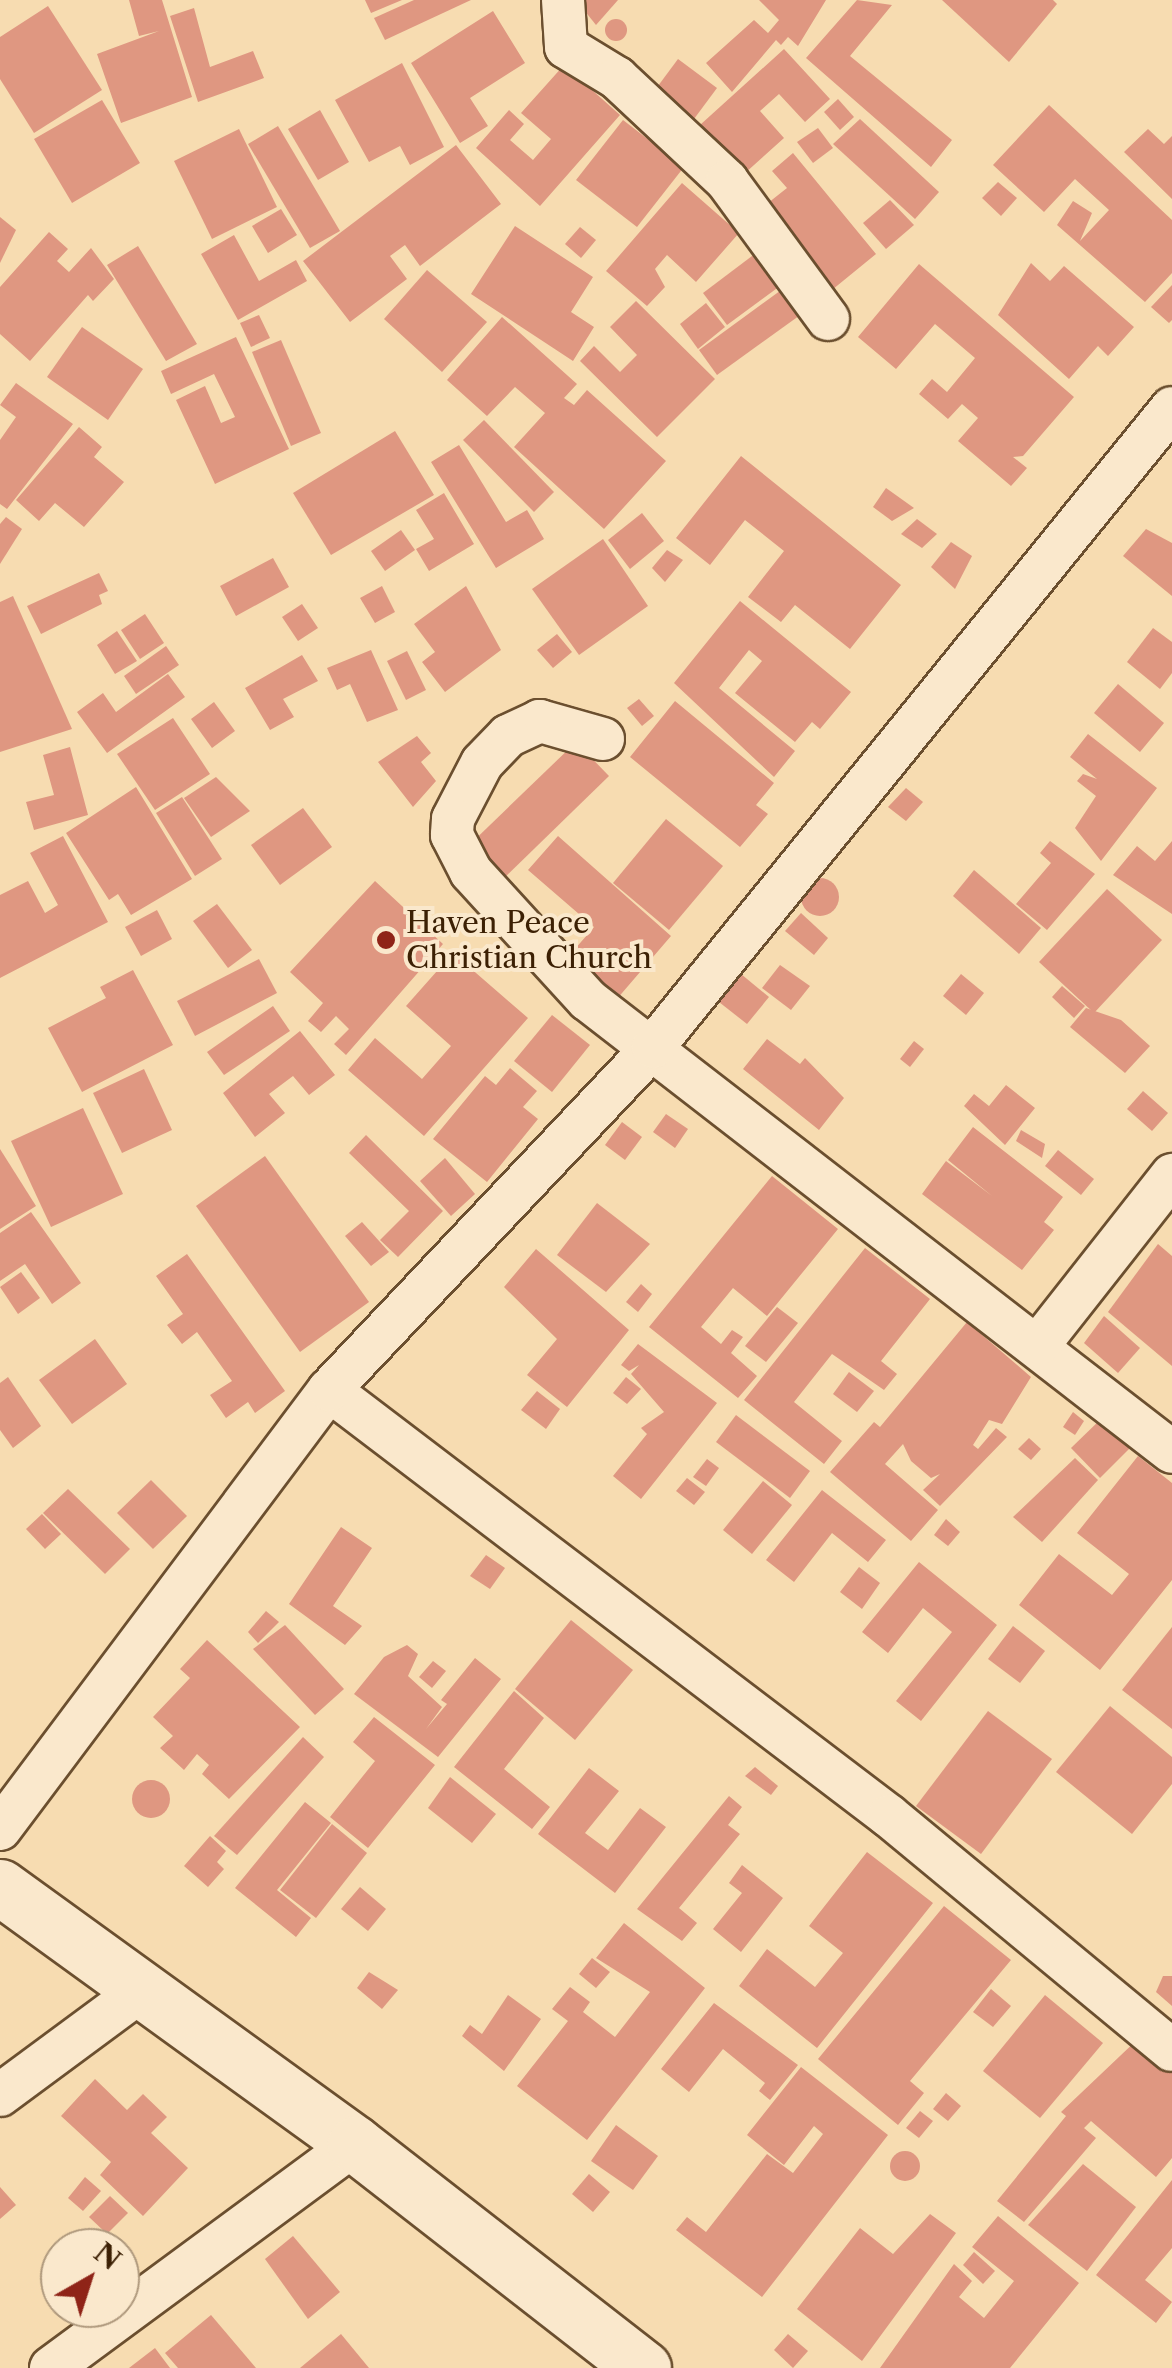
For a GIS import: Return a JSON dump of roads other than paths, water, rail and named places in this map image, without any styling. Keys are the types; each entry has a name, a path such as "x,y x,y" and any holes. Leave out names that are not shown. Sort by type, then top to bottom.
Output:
{"street":[{"path":"563,0 566,47 617,78 727,180 828,320"},
{"path":"0,1829 329,1390 654,1047 1172,408"},
{"path":"604,739 551,722 528,724 482,763 458,804 452,835 471,872 538,952 654,1047 1040,1343 1172,1452"},
{"path":"1040,1343 1172,1174"},
{"path":"329,1390 889,1816 1172,2050"},
{"path":"0,1888 355,2144 643,2368"},
{"path":"0,2095 143,1989"},
{"path":"51,2368 355,2144"}],"place":[{"name":"Haven Peace Christian Church","path":"386,940"}]}
